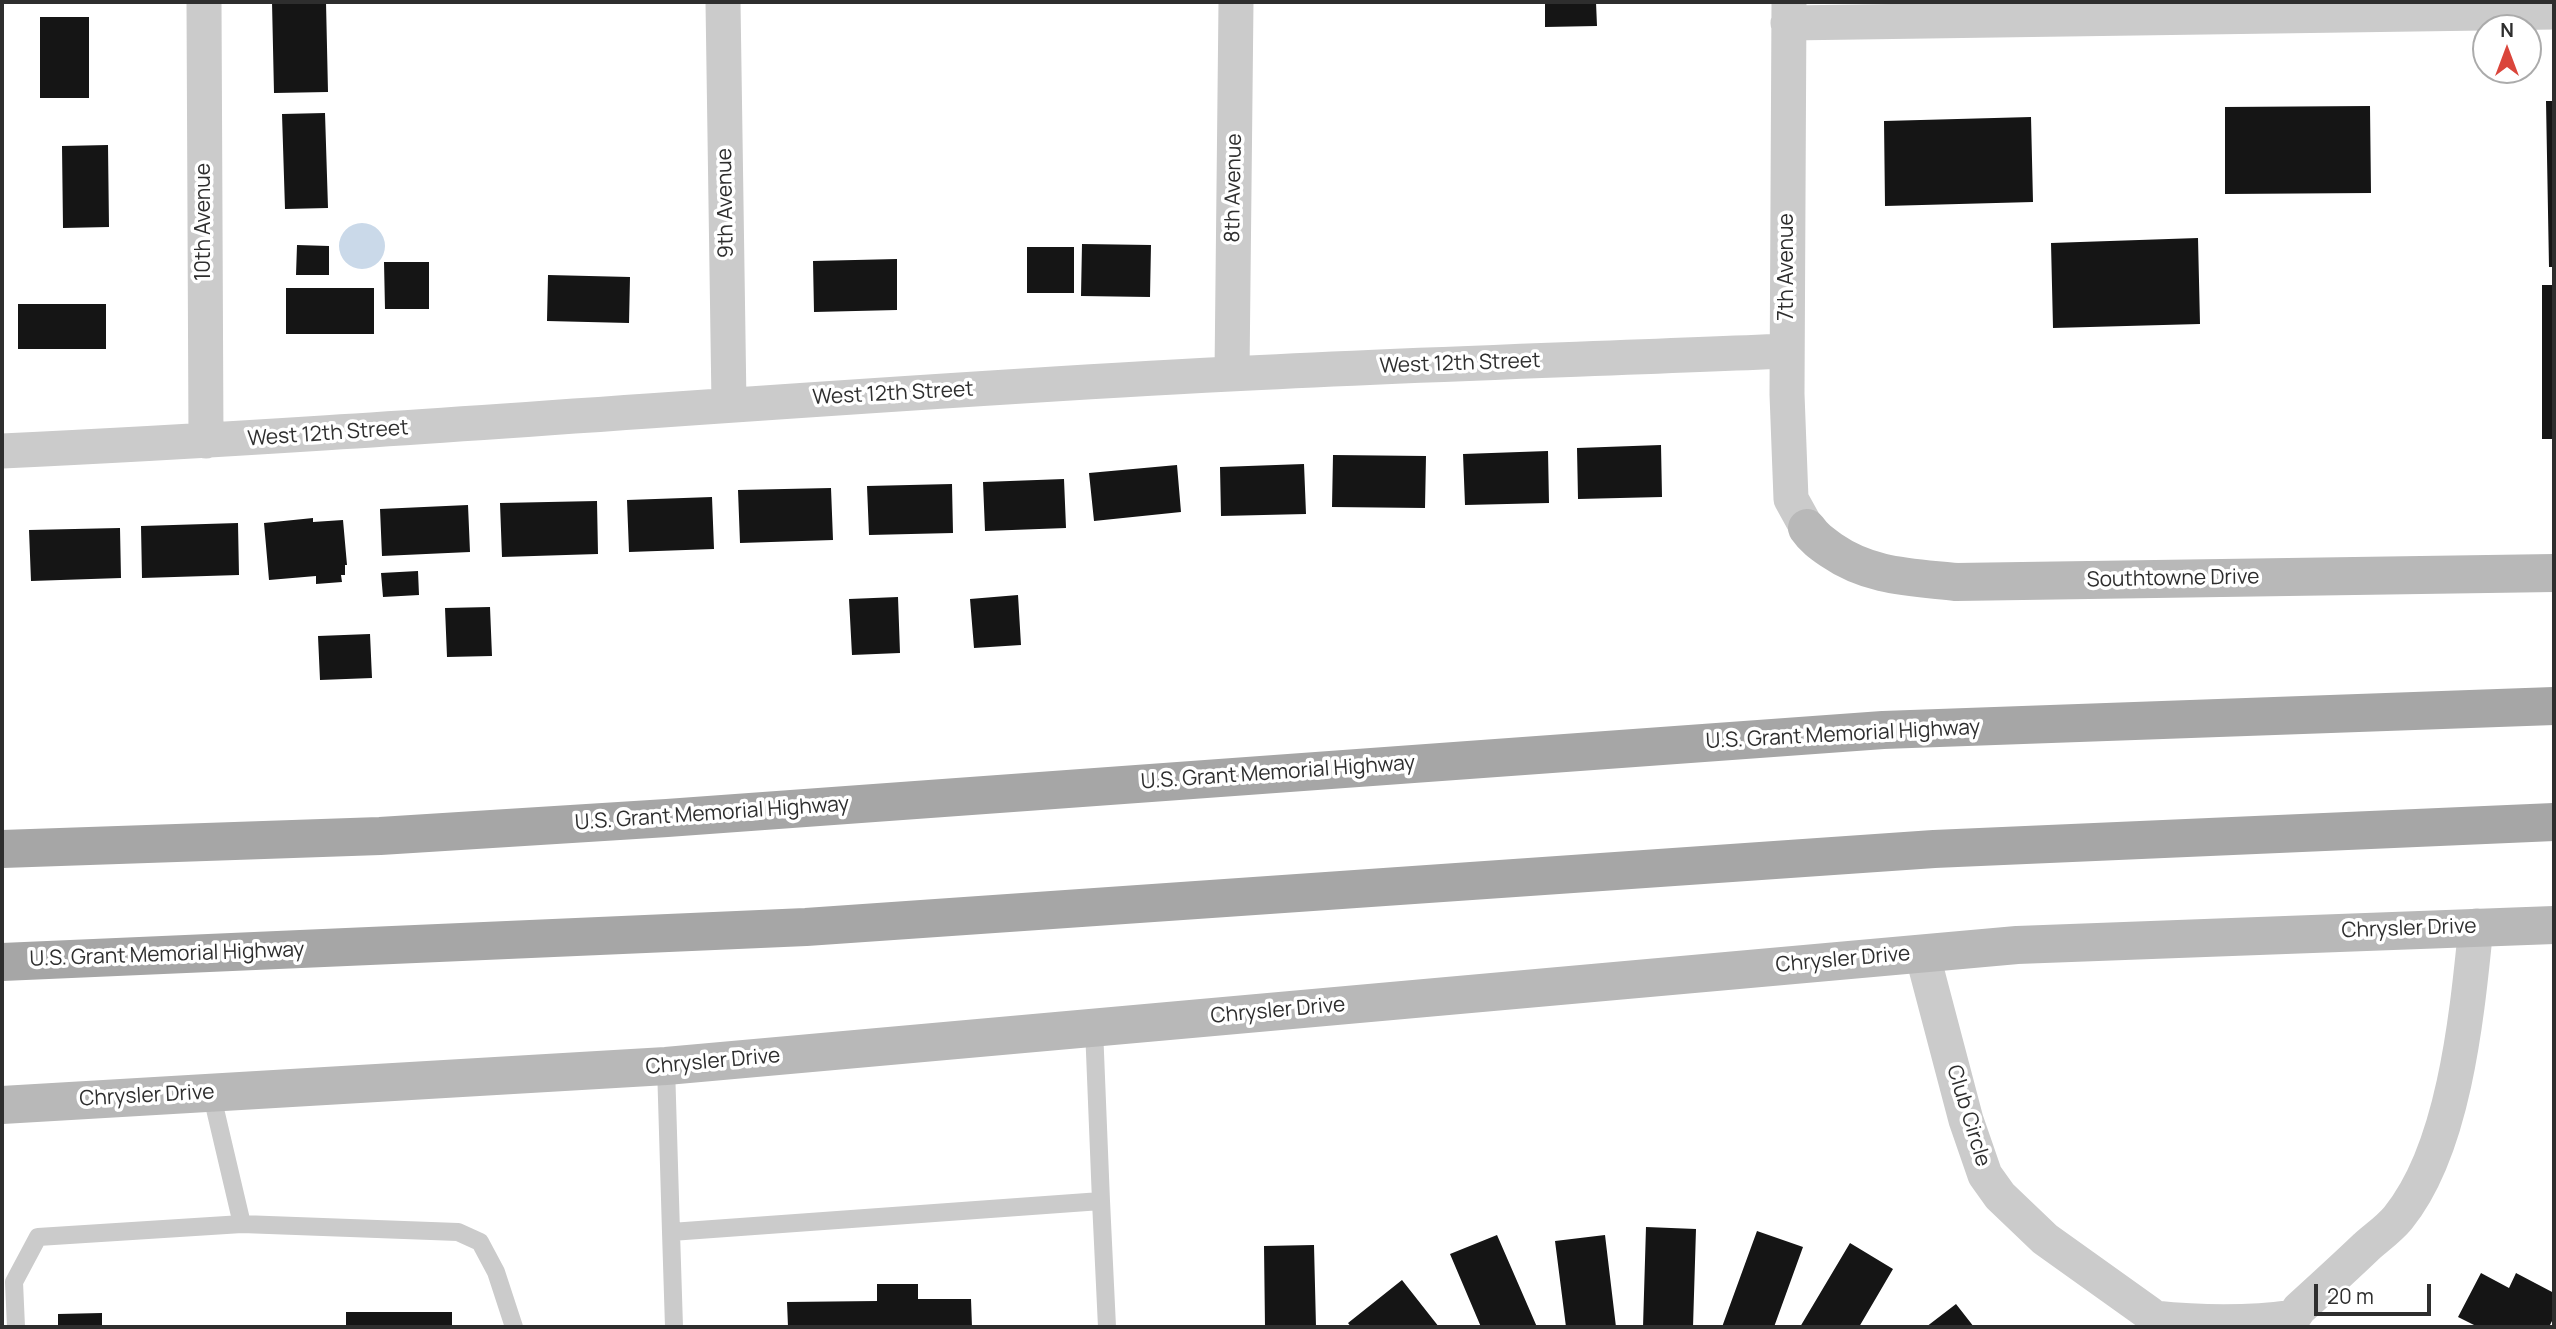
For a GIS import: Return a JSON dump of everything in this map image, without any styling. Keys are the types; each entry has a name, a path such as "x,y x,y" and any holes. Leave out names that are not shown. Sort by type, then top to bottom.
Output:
{"main road":[{"name":"U.S. Grant Memorial Highway","path":"2,849 380,836 667,818 1883,730 2554,706"},
{"name":"U.S. Grant Memorial Highway","path":"2,962 806,927 1934,849 2554,822"}],"street":[{"name":"10th Avenue","path":"204,2 206,441"},
{"name":"9th Avenue","path":"723,2 729,404"},
{"name":"8th Avenue","path":"1232,373 1236,2"},
{"path":"1788,12 2554,12"},
{"name":"7th Avenue","path":"1788,12 1786,351 1791,499 1807,527"},
{"name":"West 12th Street","path":"2,451 466,425 729,404 1232,373 1786,351"},
{"name":"Southtowne Drive","path":"1807,527 1813,537 1848,561 1885,575 1956,582 2554,573"},
{"name":"Chrysler Drive","path":"2,1104 667,1066 2017,945 2554,925"},
{"path":"2158,1322 2290,1322 2299,1309 2397,1219 2425,1174 2436,1150 2467,1013 2476,926"},
{"name":"Club Circle","path":"1922,953 1966,1121 1985,1175 2000,1196 2045,1239 2158,1322"}],"lane":[{"path":"1094,1028 1107,1327"},
{"path":"667,1066 674,1327"},
{"path":"211,1092 242,1224"},
{"path":"671,1232 1101,1201"},
{"path":"16,1327 14,1282 38,1237 242,1224 458,1231 480,1242 496,1272 514,1327"}],"water":[{"path":"362,223 378,230 385,246 378,262 362,269 346,262 339,246 346,230"}],"building":[{"path":"272,2 326,2 328,92 274,93"},
{"path":"1545,2 1596,2 1597,26 1545,27"},
{"path":"40,17 89,17 89,98 40,98"},
{"path":"2546,101 2554,101 2554,267 2549,267"},
{"path":"2370,106 2371,193 2225,194 2225,107"},
{"path":"325,113 328,208 285,209 282,114"},
{"path":"2031,117 2033,202 1885,206 1884,121"},
{"path":"108,145 109,227 63,228 62,146"},
{"path":"2198,238 2200,324 2053,328 2051,243"},
{"path":"1082,244 1151,245 1150,297 1081,296"},
{"path":"297,245 329,246 329,275 296,275"},
{"path":"1027,247 1074,247 1074,293 1027,293"},
{"path":"897,259 897,310 814,312 813,261"},
{"path":"384,262 429,262 429,309 385,309"},
{"path":"548,275 630,277 629,323 547,321"},
{"path":"2542,285 2554,285 2554,439 2542,439"},
{"path":"286,288 374,288 374,334 286,334"},
{"path":"18,304 106,304 106,349 18,349"},
{"path":"1661,445 1662,497 1578,499 1577,448"},
{"path":"1548,451 1549,503 1465,505 1463,454"},
{"path":"1333,455 1426,456 1425,508 1332,507"},
{"path":"1304,464 1306,514 1221,516 1220,467"},
{"path":"1177,465 1181,512 1094,521 1089,473"},
{"path":"1064,479 1066,528 985,531 983,482"},
{"path":"952,484 953,533 869,535 867,486"},
{"path":"831,488 833,540 740,543 738,490"},
{"path":"712,497 714,549 629,552 627,500"},
{"path":"597,501 598,554 502,557 500,503"},
{"path":"468,505 470,552 382,556 380,509"},
{"path":"313,518 313,522 343,520 347,565 345,575 341,575 342,582 316,584 316,576 269,580 264,523"},
{"path":"238,523 239,575 142,578 141,526"},
{"path":"120,528 121,578 31,581 29,530"},
{"path":"418,571 419,595 383,597 381,573"},
{"path":"1018,595 1021,645 974,648 970,599"},
{"path":"898,597 900,653 852,655 849,599"},
{"path":"490,607 492,656 447,657 445,608"},
{"path":"370,634 372,678 320,680 318,636"},
{"path":"1646,1227 1696,1229 1693,1327 1643,1327"},
{"path":"1757,1231 1803,1247 1774,1327 1722,1327"},
{"path":"1497,1235 1537,1327 1481,1327 1450,1254"},
{"path":"1605,1235 1616,1327 1566,1327 1555,1241"},
{"path":"1850,1243 1893,1269 1859,1327 1800,1327"},
{"path":"1314,1245 1316,1327 1265,1327 1264,1246"},
{"path":"2481,1273 2509,1288 2516,1273 2554,1293 2554,1317 2549,1327 2478,1327 2458,1317"},
{"path":"1402,1280 1439,1327 1351,1327 1348,1323"},
{"path":"877,1284 918,1284 918,1299 971,1299 972,1327 788,1327 787,1302 877,1301"},
{"path":"1956,1304 1974,1327 1926,1327"},
{"path":"346,1312 452,1312 452,1327 346,1327"},
{"path":"102,1313 102,1327 58,1327 58,1314"}]}
